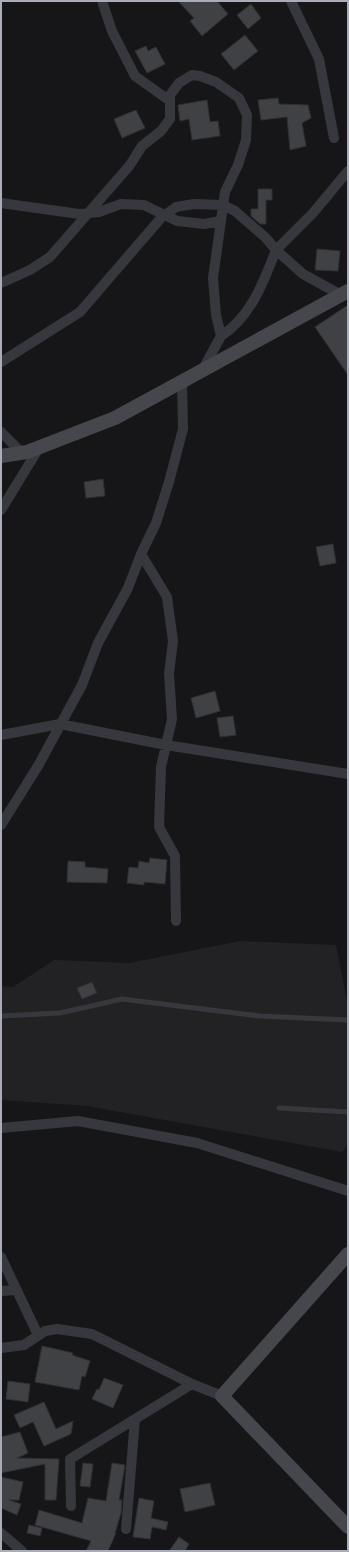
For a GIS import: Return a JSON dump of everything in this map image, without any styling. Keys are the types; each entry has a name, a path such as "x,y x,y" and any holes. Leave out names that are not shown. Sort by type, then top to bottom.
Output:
{"street":[{"path":"102,1 112,31 135,76 170,101"},
{"path":"291,1 318,59 334,138"},
{"path":"1,283 30,270 50,257 130,166 142,146 162,131 170,119 170,95 179,83 192,75 200,76 216,82 238,98 247,115 246,140 238,165 225,192 212,278 216,315 221,336"},
{"path":"203,370 221,336 233,328 245,313 260,289 276,250 313,213 348,171"},
{"path":"1,203 79,214 89,213 121,204 144,205 177,221 204,224 220,221"},
{"path":"1,362 80,312 164,216 176,207 194,204 223,205 234,211 266,238 276,250 303,274 345,293"},
{"path":"1,456 22,453 39,448 114,418 345,293"},
{"path":"1,825 38,766 82,685 98,643 128,588 141,554 156,523 183,429 182,381"},
{"path":"1,432 22,453"},
{"path":"1,510 39,448"},
{"path":"141,554 167,597 173,641 168,674 172,718 161,767 159,827 175,856 176,921"},
{"path":"1,735 60,724 166,744 348,774"},
{"path":"1,1128 78,1121 197,1143 348,1191"},
{"path":"222,1396 348,1254"},
{"path":"1,1257 38,1335"},
{"path":"1,1291 16,1290"},
{"path":"1,1348 24,1345 45,1331 58,1329 92,1334 192,1384 222,1396 348,1527"},
{"path":"71,1506 70,1459 192,1384"},
{"path":"126,1529 135,1419"},
{"path":"1,1532 22,1551"}],"lane":[{"path":"1,1016 60,1013 122,999 259,1016 348,1020"},
{"path":"279,1108 348,1112"}],"shaded area":[{"path":"240,941 336,945 348,1006 348,1144 342,1152 87,1106 1,1100 1,986 13,987 54,960 129,963"}],"building":[{"path":"178,1 217,1 228,14 202,36 190,21 194,18"},
{"path":"251,4 261,18 248,29 237,15"},
{"path":"245,35 258,51 234,70 221,54"},
{"path":"146,46 148,51 156,47 165,64 147,73 135,51"},
{"path":"278,98 279,104 308,105 311,118 302,123 306,146 290,150 287,117 261,120 258,100"},
{"path":"207,100 210,122 218,121 220,136 192,140 189,119 180,121 178,105"},
{"path":"136,110 145,128 122,138 114,119"},
{"path":"258,189 272,189 272,200 266,200 266,224 260,224 251,216 251,209 258,209"},
{"path":"317,249 340,251 338,271 315,270"},
{"path":"348,305 348,375 315,327"},
{"path":"103,479 105,496 86,498 84,482"},
{"path":"333,544 336,563 320,566 316,547"},
{"path":"215,691 220,711 196,718 191,698"},
{"path":"233,716 236,735 220,737 217,718"},
{"path":"150,858 167,860 165,884 144,882 144,885 127,883 129,867 138,868 139,861 149,863"},
{"path":"68,861 85,862 85,867 108,869 107,883 67,882"},
{"path":"92,982 97,993 82,999 77,988"},
{"path":"42,1346 73,1353 72,1355 90,1361 85,1377 82,1376 79,1390 35,1382"},
{"path":"104,1378 123,1385 113,1408 92,1399 97,1389 99,1390"},
{"path":"8,1381 30,1384 28,1402 6,1399"},
{"path":"44,1402 56,1429 73,1421 71,1434 44,1446 33,1422 20,1428 14,1415"},
{"path":"20,1432 28,1453 17,1458 59,1459 56,1500 45,1500 45,1464 1,1473 1,1437"},
{"path":"83,1463 93,1464 90,1487 80,1486"},
{"path":"112,1463 125,1465 119,1500 122,1500 121,1513 116,1533 108,1551 86,1551 91,1541 35,1525 39,1510 82,1523 88,1498 106,1501"},
{"path":"1,1477 23,1482 19,1500 9,1500 21,1504 17,1515 1,1508"},
{"path":"210,1483 215,1505 185,1512 180,1489"},
{"path":"139,1498 154,1501 151,1518 168,1522 166,1530 152,1527 150,1539 133,1537"},
{"path":"29,1525 42,1528 40,1536 27,1533"},
{"path":"179,1537 189,1544 185,1551 169,1551"}]}
